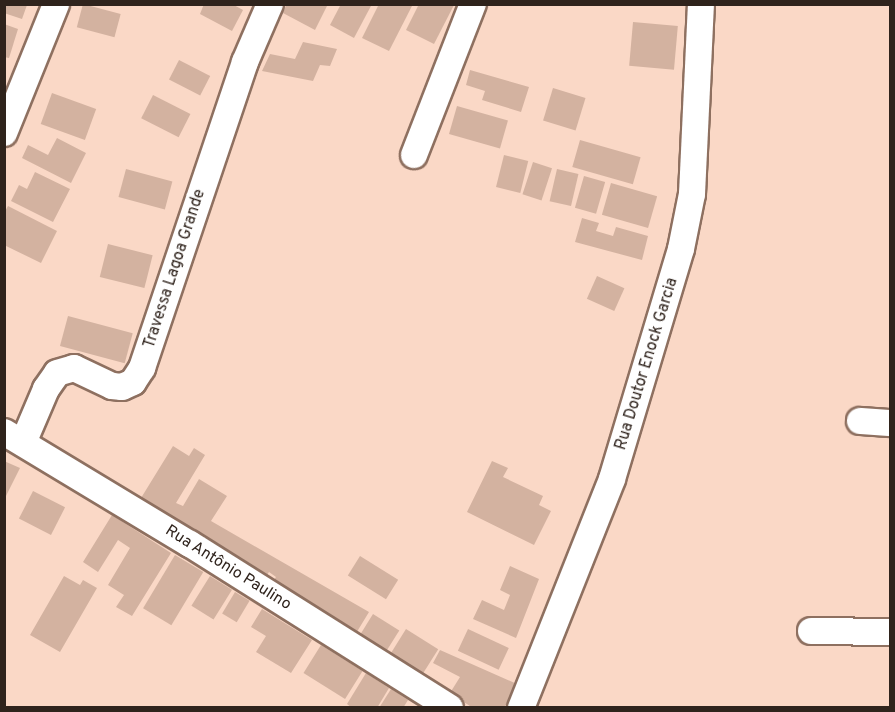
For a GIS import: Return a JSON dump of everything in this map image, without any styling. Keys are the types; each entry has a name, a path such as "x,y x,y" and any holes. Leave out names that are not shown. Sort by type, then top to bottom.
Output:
{"street":[{"path":"4,133 57,4"},
{"name":"Travessa Lagoa Grande","path":"14,438 57,373 74,368 112,386 122,387 133,382 142,368 245,62 270,4"},
{"path":"414,155 472,4"},
{"name":"Rua Doutor Enock Garcia","path":"521,708 612,479 681,249 692,194 694,5"},
{"path":"860,421 891,423"},
{"name":"Rua Antônio Paulino","path":"14,438 190,544 450,708"},
{"path":"811,631 891,632"}],"building":[{"path":"83,4 121,14 114,37 77,27"},
{"path":"204,4 232,4 243,10 232,31 200,14"},
{"path":"287,4 328,4 315,30 283,13"},
{"path":"341,4 372,4 354,38 330,25"},
{"path":"379,4 413,4 389,51 362,38"},
{"path":"419,4 454,5 434,44 406,30"},
{"path":"4,5 27,5 22,19 4,13"},
{"path":"633,22 678,26 674,70 629,66"},
{"path":"4,24 18,29 9,58 4,57"},
{"path":"303,42 337,49 330,66 320,65 313,81 262,71 270,54 295,59"},
{"path":"179,60 210,76 200,95 169,80"},
{"path":"470,70 529,87 521,112 482,100 485,91 466,85"},
{"path":"553,88 586,98 576,130 543,121"},
{"path":"52,93 96,109 85,140 41,124"},
{"path":"153,95 190,114 179,137 141,118"},
{"path":"457,106 508,121 500,148 449,134"},
{"path":"57,138 86,153 71,183 22,158 28,145 48,155"},
{"path":"580,140 641,157 633,184 572,167"},
{"path":"504,155 528,161 520,193 496,187"},
{"path":"533,162 552,168 542,201 522,194"},
{"path":"126,169 172,181 165,209 118,197"},
{"path":"557,169 578,174 571,206 550,201"},
{"path":"35,172 70,189 53,222 11,201 19,185 27,189"},
{"path":"584,176 605,182 596,214 575,208"},
{"path":"611,183 657,196 648,228 602,215"},
{"path":"8,206 57,231 41,263 4,245 4,213"},
{"path":"582,218 599,223 596,231 613,236 616,227 648,236 642,260 575,242"},
{"path":"108,244 153,255 144,288 100,277"},
{"path":"597,276 624,288 614,311 587,299"},
{"path":"68,316 133,333 125,363 60,346"},
{"path":"173,446 189,456 194,448 205,455 176,503 183,506 199,479 227,496 211,521 369,612 355,635 271,584 276,577 269,572 264,580 166,519 169,515 141,498"},
{"path":"4,461 20,468 4,500"},
{"path":"492,461 508,468 503,477 543,496 539,505 551,511 534,545 467,512"},
{"path":"33,491 65,507 51,535 19,519"},
{"path":"112,515 171,553 132,616 116,607 124,595 108,585 130,548 118,540 98,572 83,562"},
{"path":"175,555 203,572 171,625 143,608"},
{"path":"360,556 398,580 386,599 348,576"},
{"path":"510,566 539,579 516,638 473,619 482,600 504,610 510,595 500,590"},
{"path":"64,576 80,585 83,580 97,588 60,652 30,635"},
{"path":"210,576 232,590 214,619 191,606"},
{"path":"235,592 250,601 237,622 222,613"},
{"path":"262,609 312,640 291,673 256,652 266,636 251,627"},
{"path":"373,614 399,630 385,653 359,637"},
{"path":"406,629 438,649 421,677 389,657"},
{"path":"468,629 509,648 499,670 458,651"},
{"path":"321,645 363,671 345,699 304,673"},
{"path":"440,650 517,684 504,708 473,708 450,693 460,677 433,663"},
{"path":"366,673 389,688 377,708 352,708 347,704"},
{"path":"391,689 408,700 403,708 379,708"}]}
